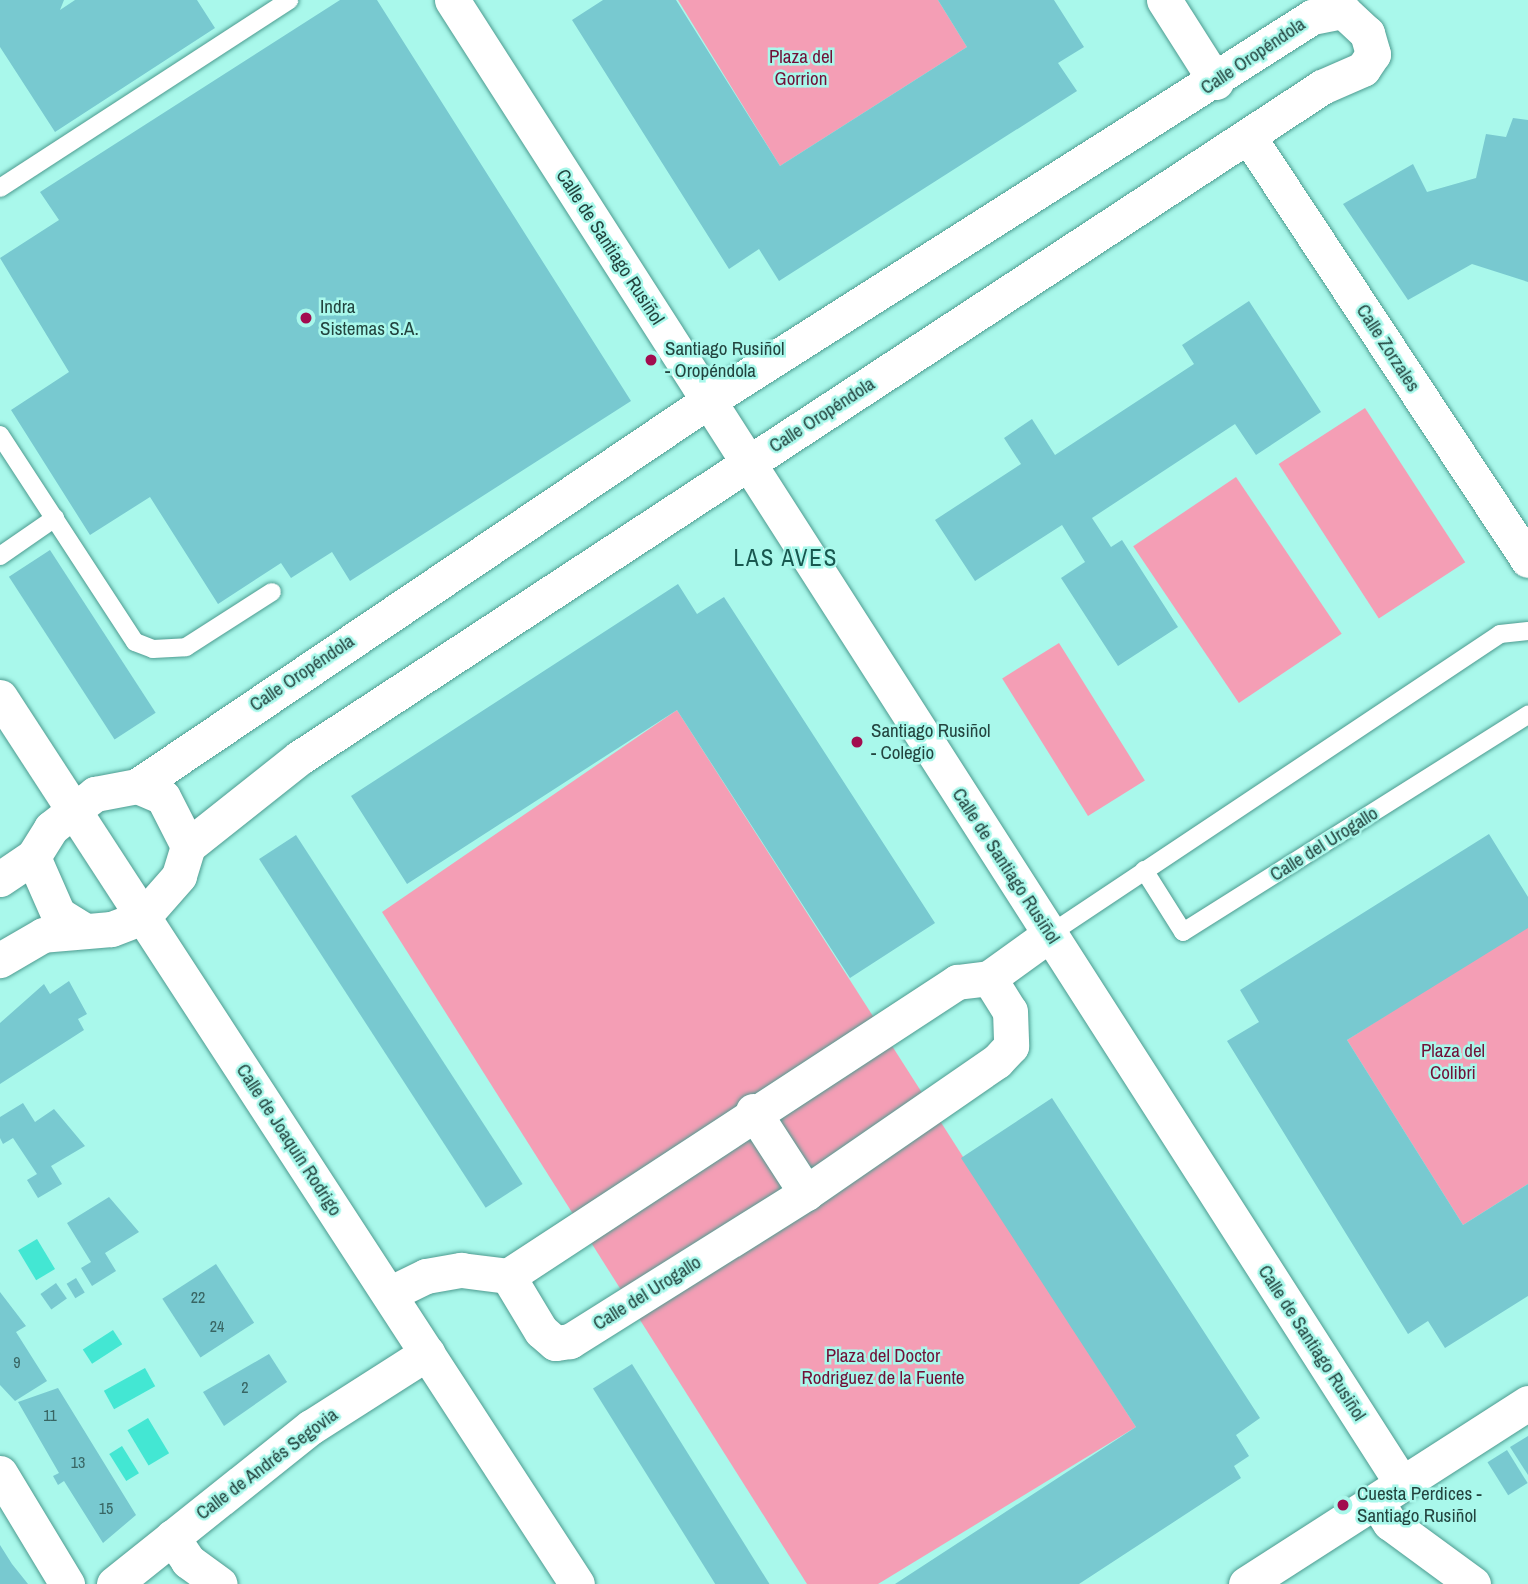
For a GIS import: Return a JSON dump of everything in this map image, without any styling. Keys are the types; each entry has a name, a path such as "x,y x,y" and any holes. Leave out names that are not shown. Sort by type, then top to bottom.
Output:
{"street":[{"name":"Calle de Santiago Rusiñol","path":"452,0 1049,934 1389,1492 1390,1523 1473,1584"},
{"path":"1164,0 1216,82"},
{"name":"Calle Oropéndola","path":"33,857 51,828 95,794 137,786 708,401 1328,10 1355,18 1367,33 1373,54 1363,69 1248,136 299,758 188,846"},
{"name":"Calle Zorzales","path":"1248,136 1528,559"},
{"name":"Calle de Joaquín Rodrigo","path":"0,697 577,1584"},
{"path":"0,960 43,935 111,929 143,916 179,876 188,846 163,797 137,786"},
{"path":"0,878 33,857 58,914 84,930"},
{"path":"389,1294 438,1274 508,1276 753,1111 957,982 989,978 1049,934"},
{"name":"Calle del Urogallo","path":"508,1276 541,1331 555,1343 570,1341 806,1193 1011,1046 1010,1011 989,978"},
{"path":"753,1111 806,1193"},
{"name":"Calle de Andrés Segovia","path":"114,1584 310,1427 427,1353"},
{"path":"1246,1584 1528,1403"},
{"path":"0,1474 67,1584"},
{"path":"172,1537 188,1561 220,1584"}],"lane":[{"path":"0,188 289,0"},
{"path":"0,435 135,642 153,649 186,647 272,592"},
{"path":"0,556 55,518"},
{"path":"1049,934 1500,634 1528,631"},
{"name":"Calle del Urogallo","path":"1143,870 1183,932 1528,715"}],"green space":[{"name":"Plaza del Gorrion","path":"678,0 938,0 967,47 780,166"},
{"path":"1365,408 1465,562 1379,618 1279,464"},
{"path":"1236,477 1342,634 1239,703 1133,546"},
{"path":"1059,643 1145,780 1088,816 1002,679"},
{"name":"Plaza del Doctor Rodriguez de la Fuente","path":"677,710 1136,1427 878,1584 807,1584 382,912"},
{"name":"Plaza del Colibri","path":"1528,925 1528,1184 1463,1225 1347,1040"}],"shaded area":[{"path":"37,1239 55,1269 36,1280 18,1250"},
{"path":"113,1330 122,1344 92,1364 83,1350"},
{"path":"145,1368 155,1386 114,1409 104,1391"},
{"path":"148,1418 169,1453 149,1466 127,1430"},
{"path":"122,1446 139,1473 126,1481 109,1454"}],"building":[{"path":"0,0 64,0 60,10 75,0 197,0 215,28 55,132 0,47"},
{"name":"Indra Sistemas S.A.","path":"340,0 377,0 631,401 350,581 332,552 291,578 281,563 218,604 150,497 90,535 11,410 69,372 0,258 59,220 40,192"},
{"path":"603,0 676,0 780,166 967,47 938,0 1054,0 1084,47 1058,63 1077,91 779,281 759,249 729,269 572,20"},
{"path":"1513,118 1528,120 1528,282 1472,264 1408,300 1343,204 1413,164 1427,192 1476,178 1486,134 1506,137"},
{"path":"1249,301 1321,412 1256,455 1235,424 1092,518 1111,547 1122,540 1178,627 1118,666 1061,578 1085,562 1062,525 975,581 935,520 1021,464 1004,438 1032,419 1055,455 1194,364 1182,345"},
{"path":"50,550 156,713 115,739 9,577"},
{"path":"678,584 697,614 724,597 935,923 850,978 677,710 407,884 351,796"},
{"path":"1489,834 1528,897 1528,928 1347,1040 1463,1225 1528,1184 1528,1296 1445,1348 1428,1321 1408,1334 1227,1041 1259,1022 1240,990"},
{"path":"296,835 523,1184 486,1208 259,859"},
{"path":"69,981 87,1014 78,1019 84,1030 0,1084 0,1023 44,984 50,994"},
{"path":"1052,1098 1260,1418 1236,1435 1249,1456 1234,1466 1241,1478 1079,1584 895,1584 1136,1427 961,1158"},
{"path":"23,1103 35,1122 54,1109 85,1146 51,1166 62,1184 38,1198 27,1180 37,1174 13,1138 3,1144 0,1138 0,1117"},
{"path":"109,1197 139,1232 105,1253 116,1271 92,1286 81,1268 91,1262 67,1223"},
{"path":"216,1264 254,1323 200,1358 162,1299"},
{"path":"76,1278 85,1293 75,1298 67,1284"},
{"path":"56,1283 67,1299 51,1309 40,1294"},
{"path":"0,1292 26,1326 16,1332 47,1381 15,1401 0,1385"},
{"path":"269,1354 287,1382 224,1426 203,1392"},
{"path":"632,1364 769,1584 715,1584 593,1388"},
{"path":"58,1388 136,1515 103,1543 64,1481 58,1485 53,1476 59,1473 18,1402"},
{"path":"1528,1436 1528,1475 1510,1447"},
{"path":"1507,1450 1528,1483 1508,1495 1487,1462"},
{"path":"0,1545 12,1564 28,1584 0,1584"}],"place":[{"name":"Indra Sistemas S.A.","path":"306,318"},
{"name":"Santiago Rusiñol - Oropéndola","path":"651,360"},
{"name":"Santiago Rusiñol - Colegio","path":"857,742"},
{"name":"Cuesta Perdices - Santiago Rusiñol","path":"1343,1505"}],"district":[{"name":"LAS AVES","path":"786,558"}]}
